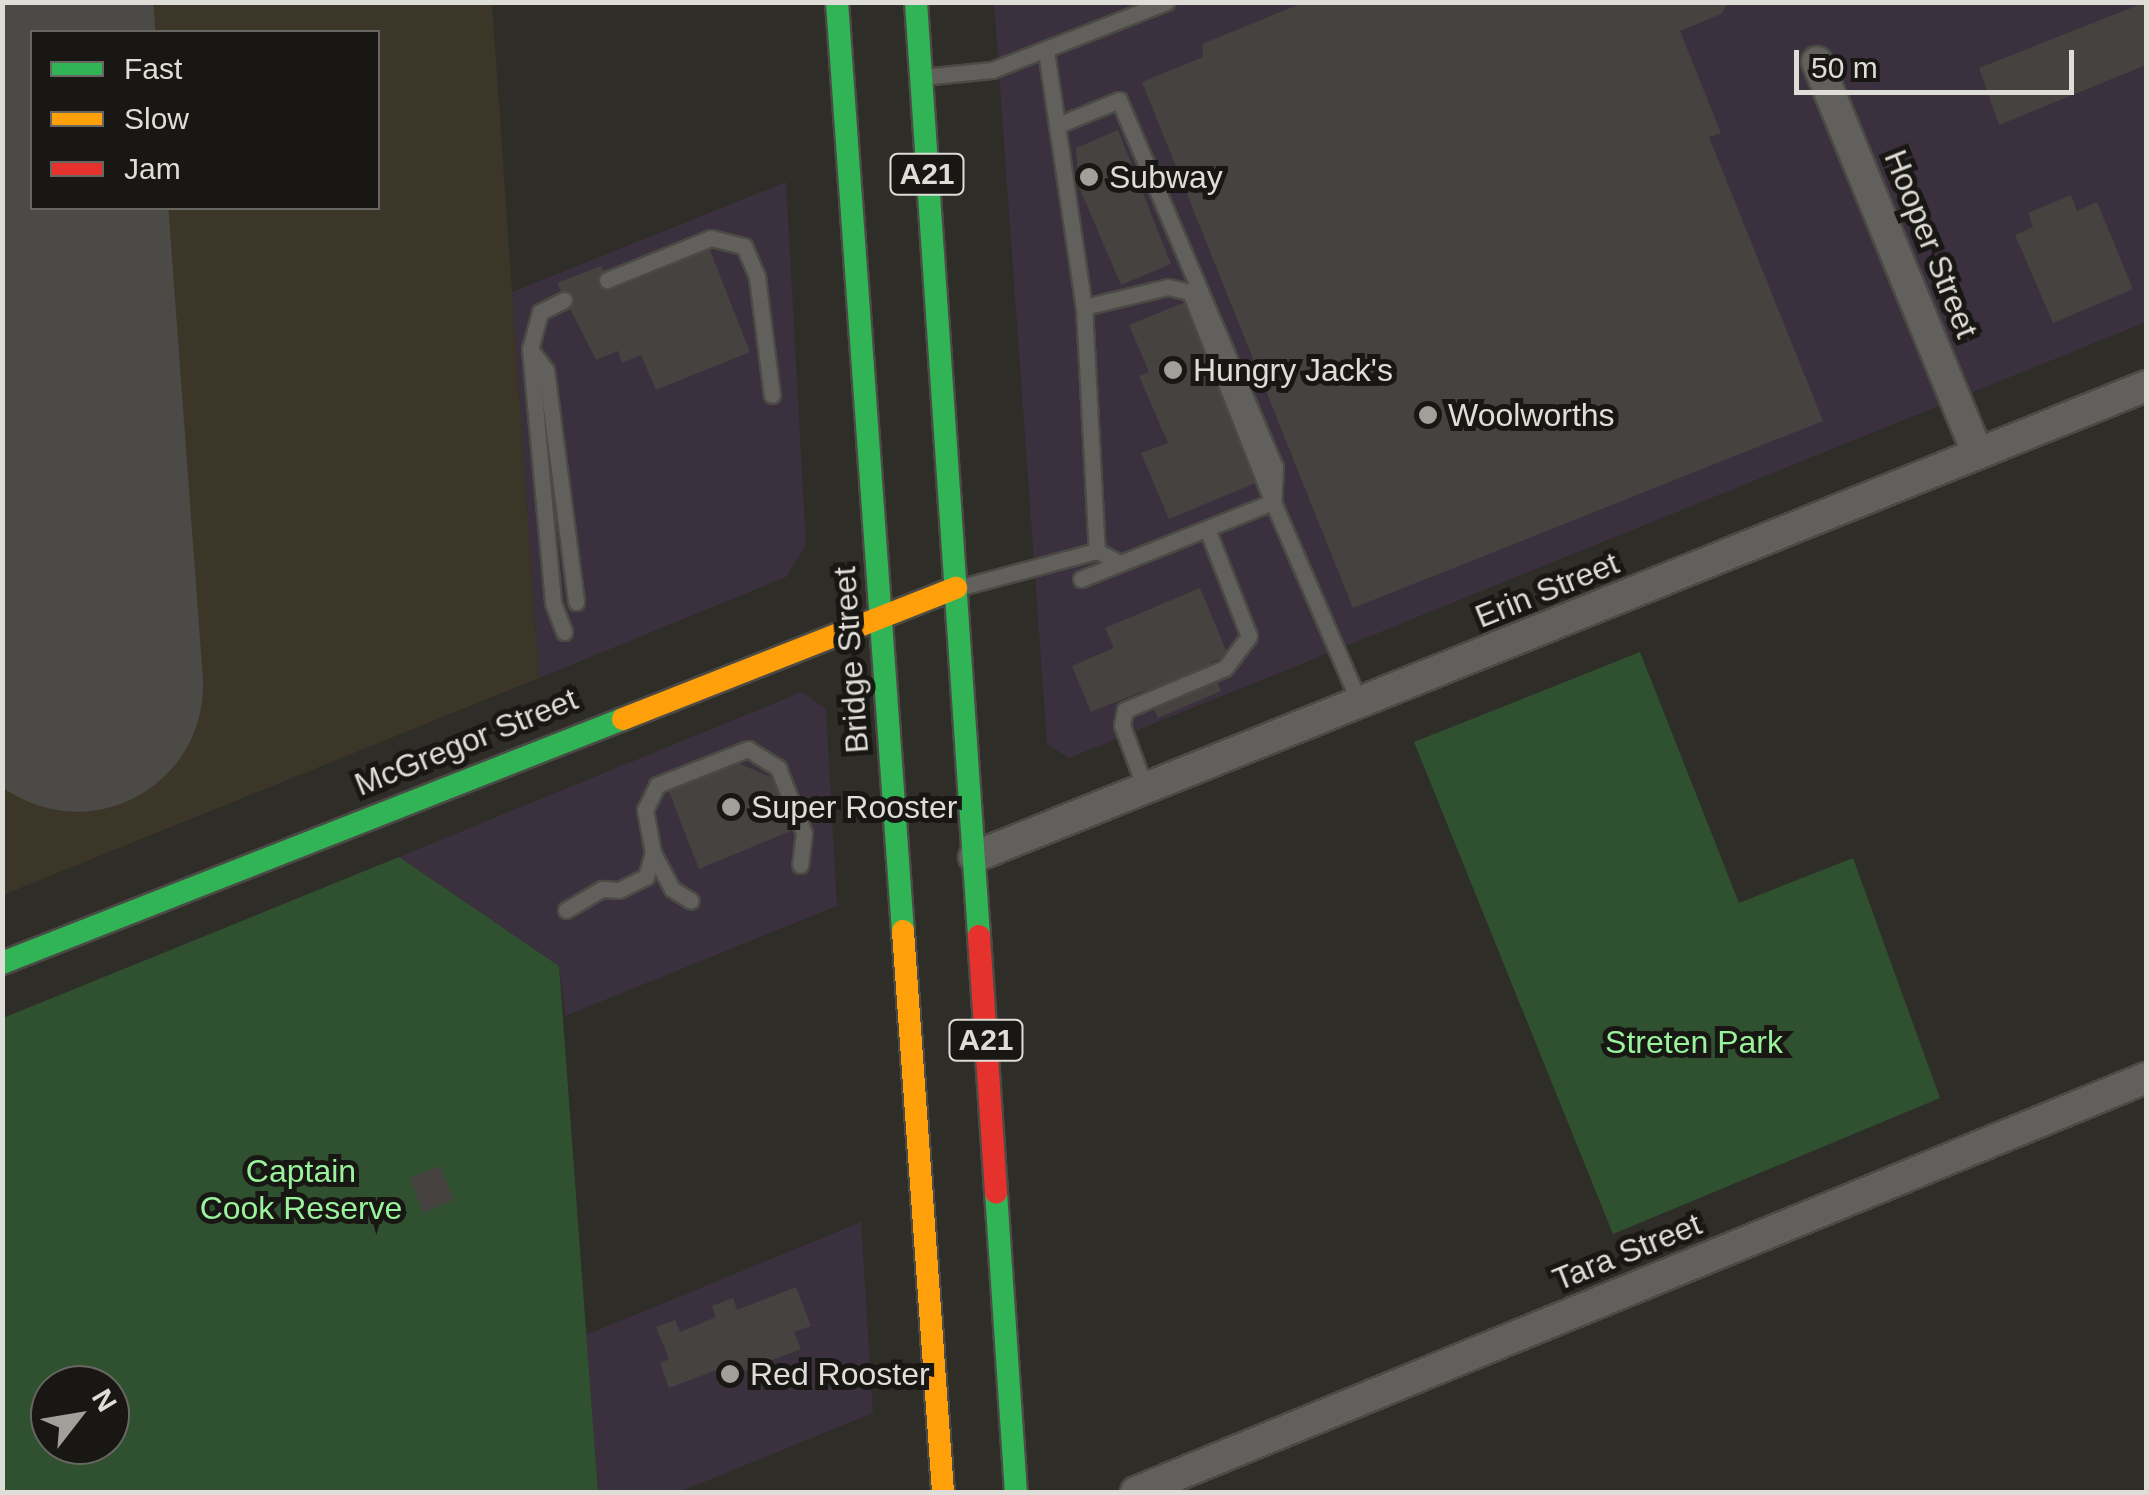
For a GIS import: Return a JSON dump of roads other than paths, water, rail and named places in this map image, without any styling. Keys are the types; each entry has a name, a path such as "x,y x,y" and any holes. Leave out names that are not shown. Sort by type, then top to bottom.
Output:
{"main road":[{"name":"Bridge Street","path":"837,2 943,1492"},
{"name":"A21","path":"916,2 1016,1492"},
{"name":"McGregor Street","path":"2,963 956,588"}],"street":[{"name":"Hooper Street","path":"1817,62 1978,453"},
{"name":"Erin Street","path":"974,858 2146,386"},
{"name":"Tara Street","path":"1136,1492 2146,1078"}],"lane":[{"path":"920,78 992,70 1166,2"},
{"path":"1046,51 1084,306 1098,552"},
{"path":"1058,125 1120,100 1274,467 1273,502"},
{"path":"607,280 711,238 744,246 758,277 772,394"},
{"path":"1084,306 1168,287 1190,292 1273,502 1359,702"},
{"path":"564,300 540,312 530,349 553,603 564,632"},
{"path":"530,349 546,370 576,602"},
{"path":"1081,580 1273,502"},
{"path":"1145,788 1122,725 1125,710 1225,668 1249,636 1207,529"},
{"path":"956,588 1098,552 1120,563"},
{"path":"566,910 602,890 634,886 652,866 645,810 657,785 748,749 778,768 804,833 800,865"},
{"path":"652,850 672,889 690,901"}],"place":[{"name":"Subway","path":"1089,177"},
{"name":"Hungry Jack's","path":"1173,370"},
{"name":"Woolworths","path":"1428,415"},
{"name":"Super Rooster","path":"731,807"},
{"name":"Red Rooster","path":"730,1374"}],"park label":[{"name":"Streten Park","path":"1694,1042"},
{"name":"Captain Cook Reserve","path":"301,1190"}]}
